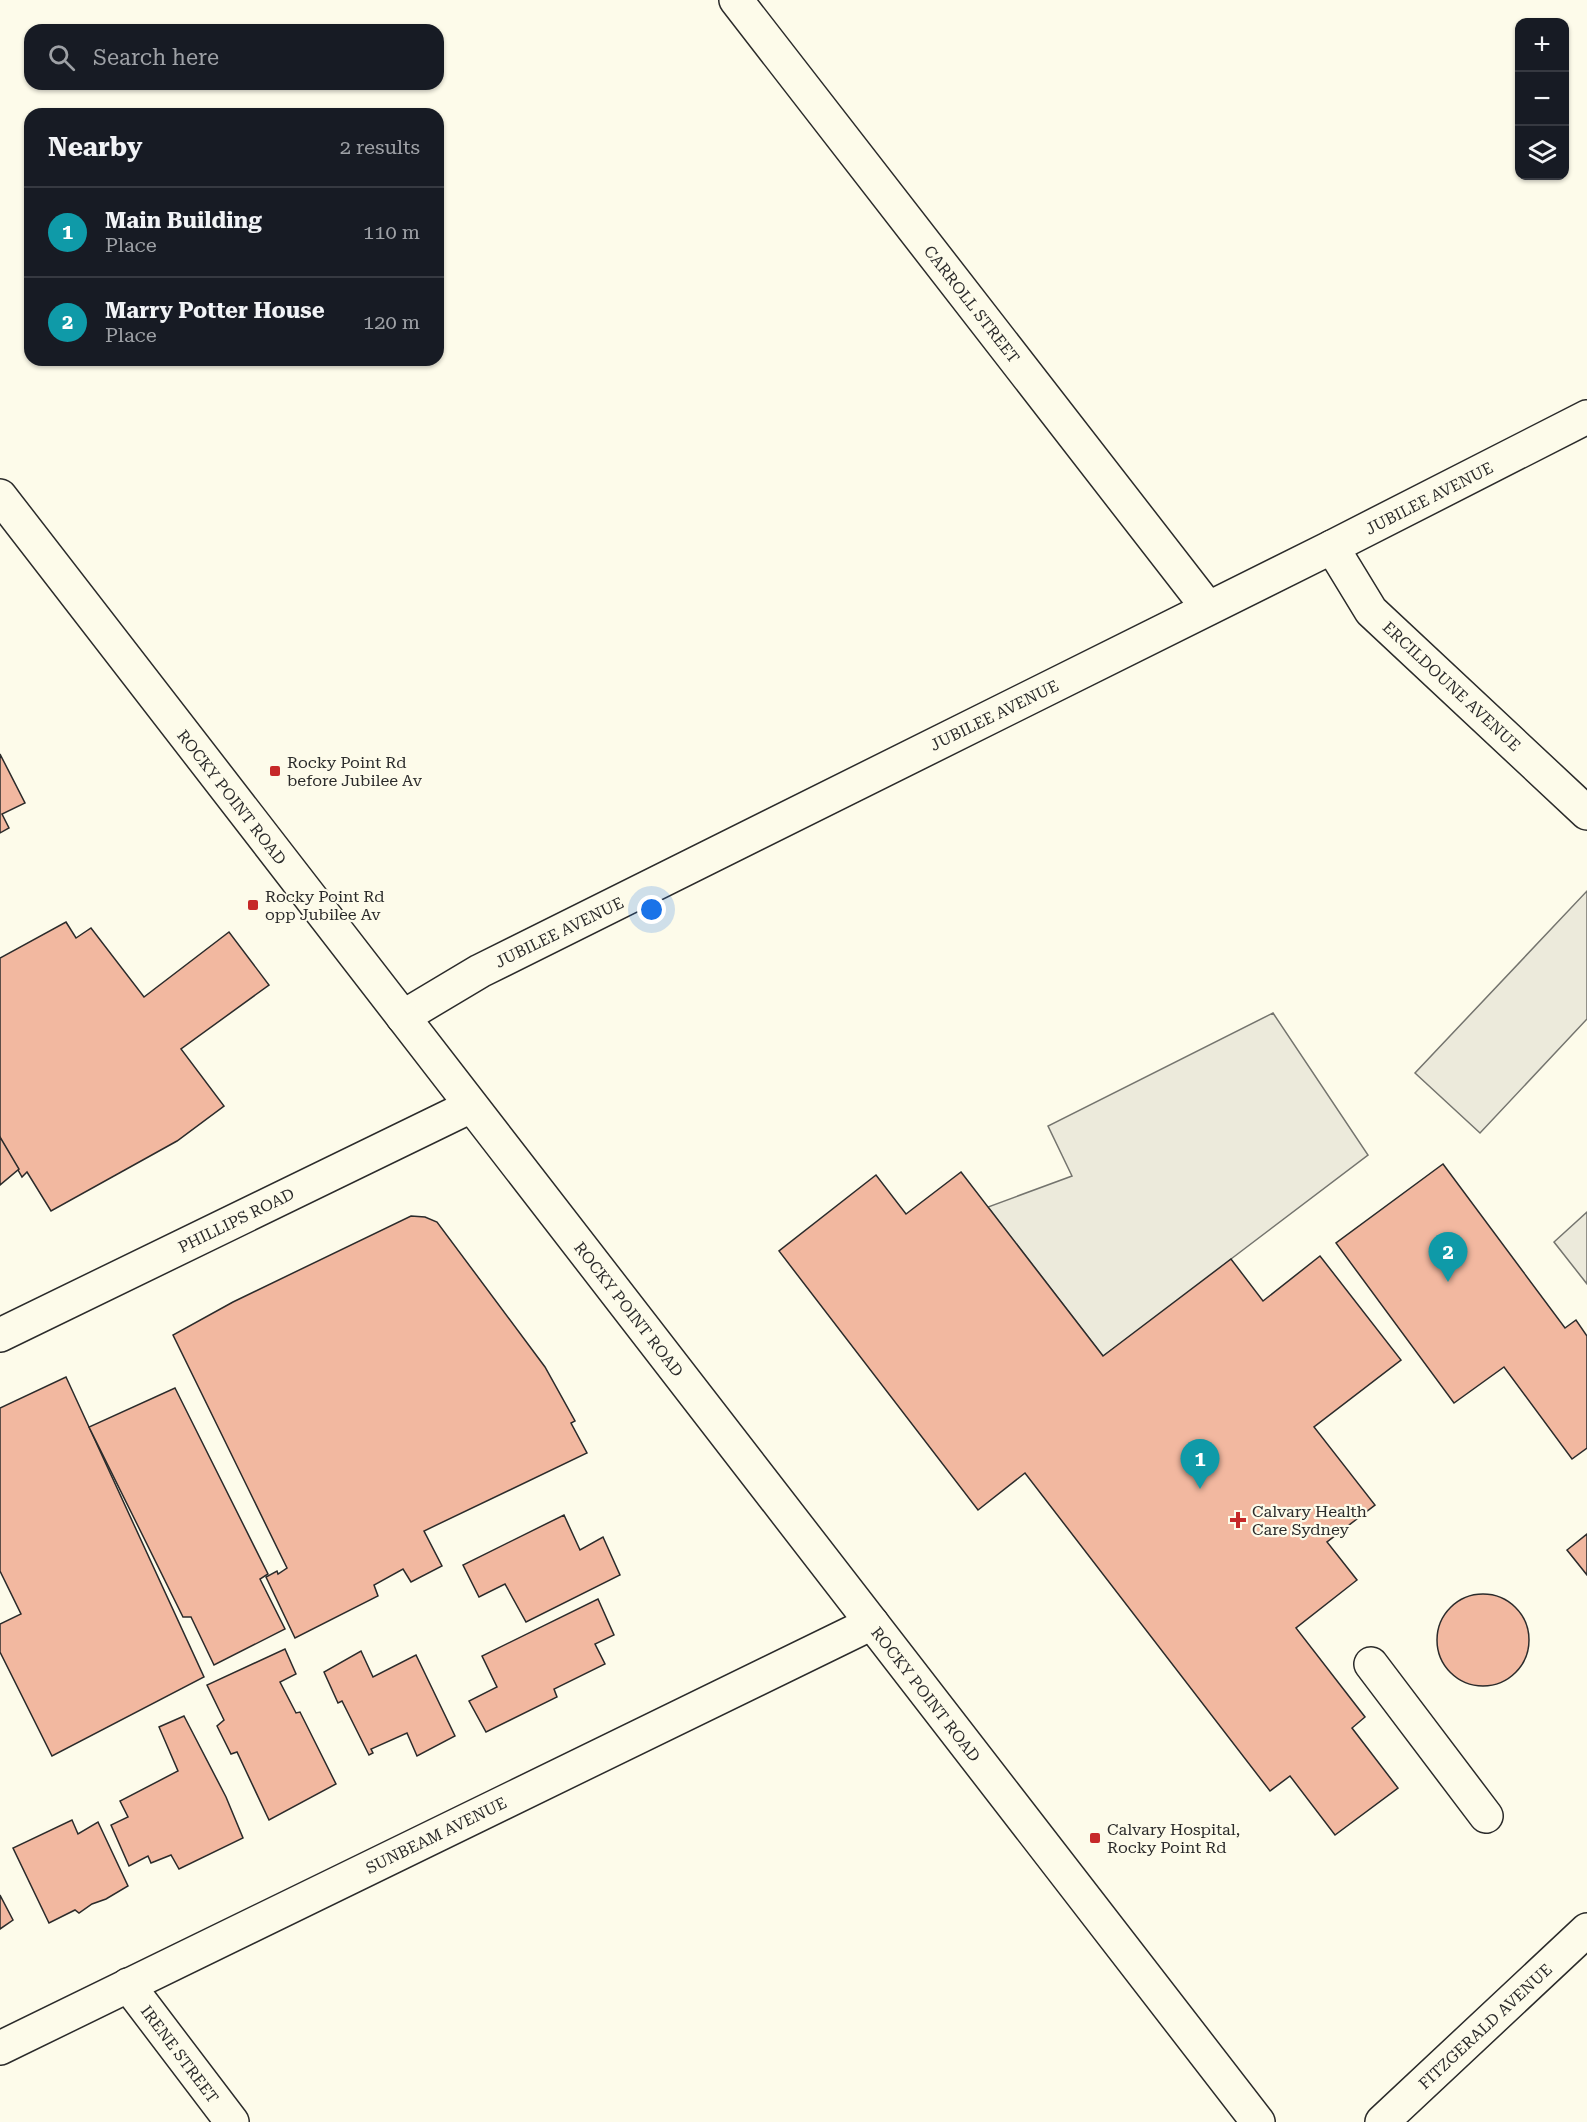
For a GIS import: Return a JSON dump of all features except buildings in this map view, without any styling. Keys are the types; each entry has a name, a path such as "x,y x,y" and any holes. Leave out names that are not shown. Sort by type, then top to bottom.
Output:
{"street":[{"name":"CARROLL STREET","path":"736,0 1208,608"},
{"name":"JUBILEE AVENUE","path":"403,1017 480,971 1332,547 1587,417"},
{"name":"ROCKY POINT ROAD","path":"0,496 1258,2122"},
{"name":"ERCILDOUNE AVENUE","path":"1332,547 1371,611 1587,813"},
{"name":"PHILLIPS ROAD","path":"0,1335 471,1106"},
{"name":"SUNBEAM AVENUE","path":"0,2048 872,1623"},
{"path":"1371,1664 1486,1816"},
{"name":"FITZGERALD AVENUE","path":"1382,2122 1587,1930"},
{"name":"IRENE STREET","path":"128,1985 232,2122"}],"shaded area":[{"path":"1587,891 1587,1019 1480,1133 1415,1073"},
{"path":"1273,1013 1368,1155 1231,1259 1184,1298 1103,1356 988,1207 1072,1176 1048,1126"},
{"path":"1587,1212 1587,1284 1554,1242"}],"place":[{"name":"Rocky Point Rd before Jubilee Av","path":"275,771"},
{"name":"Rocky Point Rd opp Jubilee Av","path":"253,905"},
{"name":"Marry Potter House","path":"1448,1282"},
{"name":"Main Building","path":"1200,1489"},
{"name":"Calvary Health Care Sydney","path":"1238,1520"},
{"name":"Calvary Hospital, Rocky Point Rd","path":"1095,1838"}]}
